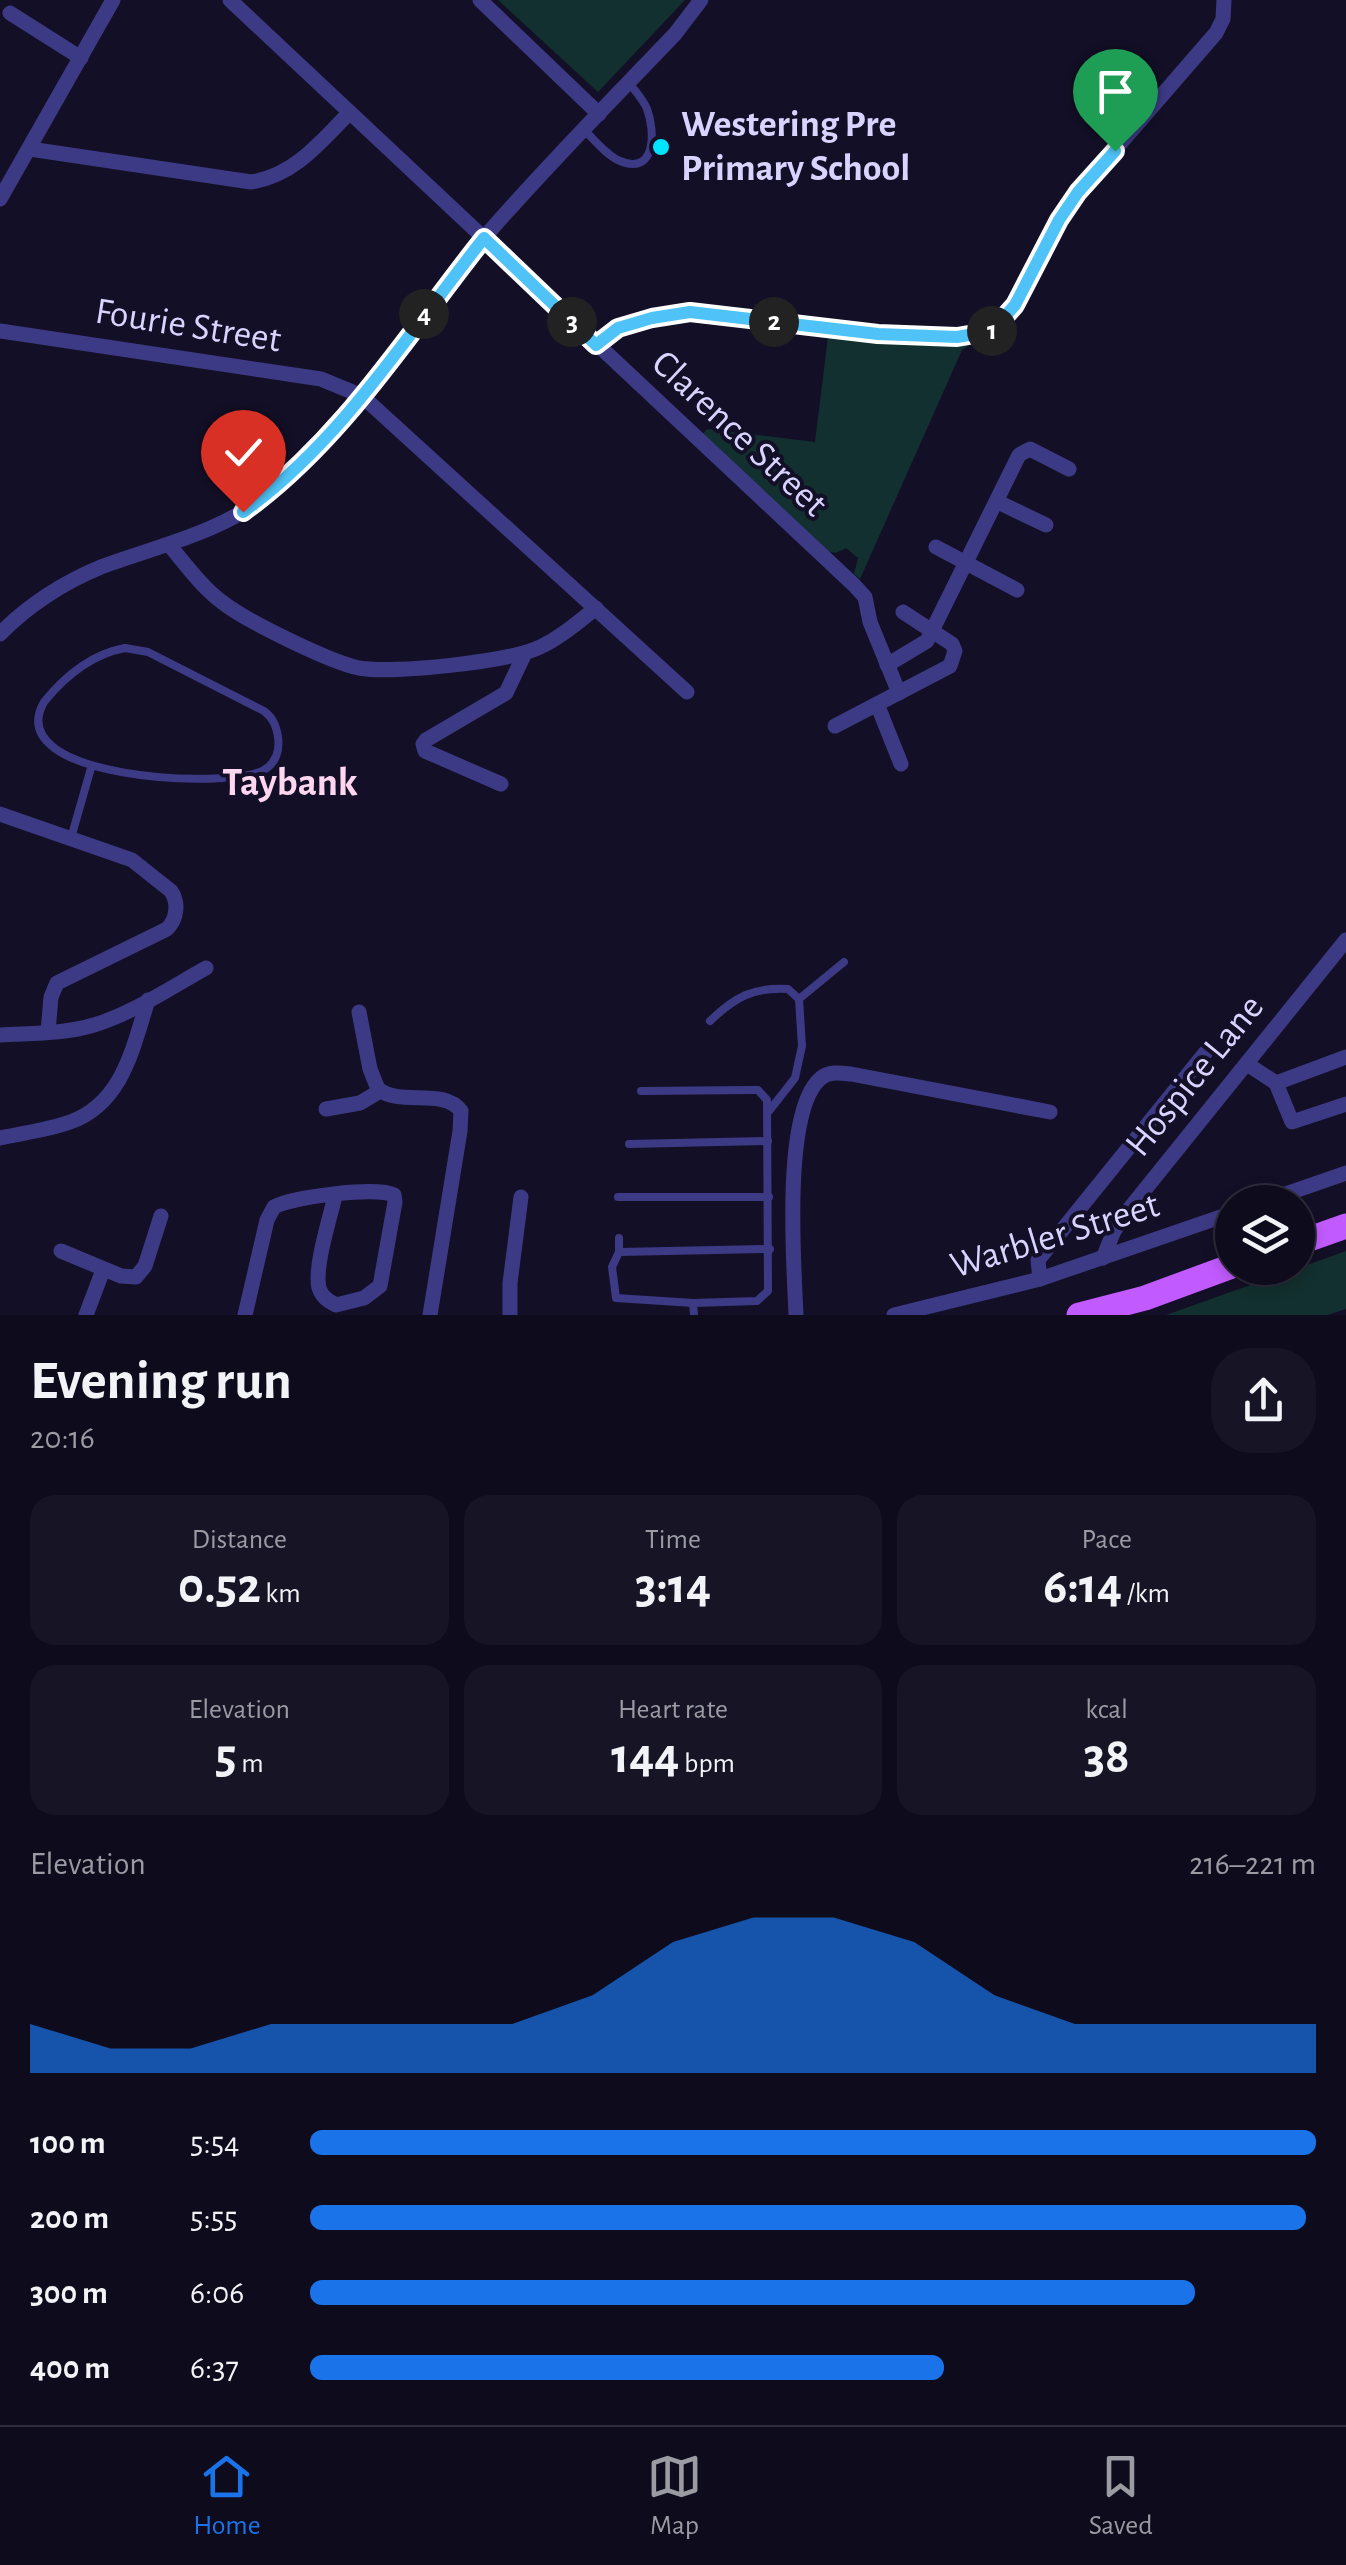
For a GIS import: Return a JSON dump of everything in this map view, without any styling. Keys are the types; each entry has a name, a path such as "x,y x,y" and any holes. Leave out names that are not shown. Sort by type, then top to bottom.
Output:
{"main road":[{"path":"1315,1237 1346,1226"},
{"path":"1079,1315 1144,1298 1215,1272"}],"street":[{"path":"3,188 30,149 113,0"},
{"name":"Clarence Street","path":"230,0 865,597 887,665"},
{"path":"480,0 599,114"},
{"path":"0,634 62,586 97,568 170,546 217,526 270,492 362,396 484,238 691,16 701,0"},
{"path":"596,345 618,328 690,312 878,334 957,337 992,331 1015,305 1078,192 1216,33 1223,19 1224,0"},
{"path":"10,13 81,58"},
{"path":"30,149 250,182 268,180 288,171 349,113"},
{"name":"Fourie Street","path":"0,331 321,378 362,396"},
{"path":"362,396 687,692"},
{"path":"898,692 887,665 922,646 932,632 1024,451 1030,449 1069,469"},
{"path":"998,502 1046,525"},
{"path":"170,546 225,605 264,627 355,667 437,665 526,652 564,632 596,608"},
{"path":"936,547 1017,590"},
{"path":"835,726 950,666 954,660 952,644 903,612"},
{"path":"501,784 424,751 424,744 506,693 526,652"},
{"path":"876,704 901,764"},
{"path":"0,814 132,860 176,898 172,924 154,937 57,984 51,997 48,1032"},
{"name":"Hospice Lane","path":"1103,1258 1126,1213 1346,940"},
{"path":"0,1035 94,1024 206,968"},
{"path":"0,1138 70,1123 107,1098 124,1071 148,1000"},
{"path":"359,1012 370,1069 380,1092 397,1098 450,1101 461,1111 430,1315"},
{"path":"1040,1279 1038,1260 1206,1052"},
{"path":"1276,1084 1345,1054"},
{"path":"1247,1064 1276,1084 1292,1122 1346,1104"},
{"path":"796,1315 797,1131 812,1089 822,1077 834,1072 851,1074 1050,1112"},
{"path":"326,1109 360,1103 380,1092"},
{"path":"1312,1185 1346,1173"},
{"path":"245,1315 270,1212 289,1201 383,1190 394,1195 396,1202 380,1286 337,1310 326,1300 318,1284 334,1196"},
{"path":"510,1315 510,1283 522,1197"},
{"path":"61,1251 130,1278 142,1274 162,1216"},
{"name":"Warbler Street","path":"894,1315 1040,1279 1215,1219"},
{"path":"86,1315 103,1270"}],"lane":[{"path":"584,130 620,161 636,163 647,157 652,147 652,127 645,105 629,83"},
{"path":"125,648 148,652 264,710 274,723 279,742 269,766 226,778 172,779 91,768 58,756 42,744 37,736 38,713 43,703 96,656 125,648"},
{"path":"71,838 91,768"},
{"path":"798,999 844,962"},
{"path":"710,1021 746,992 788,988 798,999 802,1046 795,1078 769,1111"},
{"path":"619,1238 619,1252 612,1267 616,1298 750,1302 764,1296 771,1284 767,1100 758,1090 641,1092"},
{"path":"629,1144 768,1141"},
{"path":"618,1197 769,1197"},
{"path":"619,1252 770,1250"},
{"path":"705,1302 707,1315"},
{"path":"693,1303 694,1315"}],"green space":[{"path":"498,0 685,0 598,92"},
{"path":"828,337 971,344 962,350 860,579 854,574 858,558 846,548 836,553 826,551 702,435 707,429 815,442"},
{"path":"1346,1251 1346,1309 1327,1315 1166,1315 1250,1285 1315,1285 1315,1262"}],"place":[{"name":"Westering Pre Primary School","path":"661,147"}],"district":[{"name":"Taybank","path":"290,783"}],"route":[{"path":"243,512 299,466 362,396 484,238 596,345 618,328 690,312 878,334 973,336 992,331 1006,317 1059,220 1115,151"}]}
